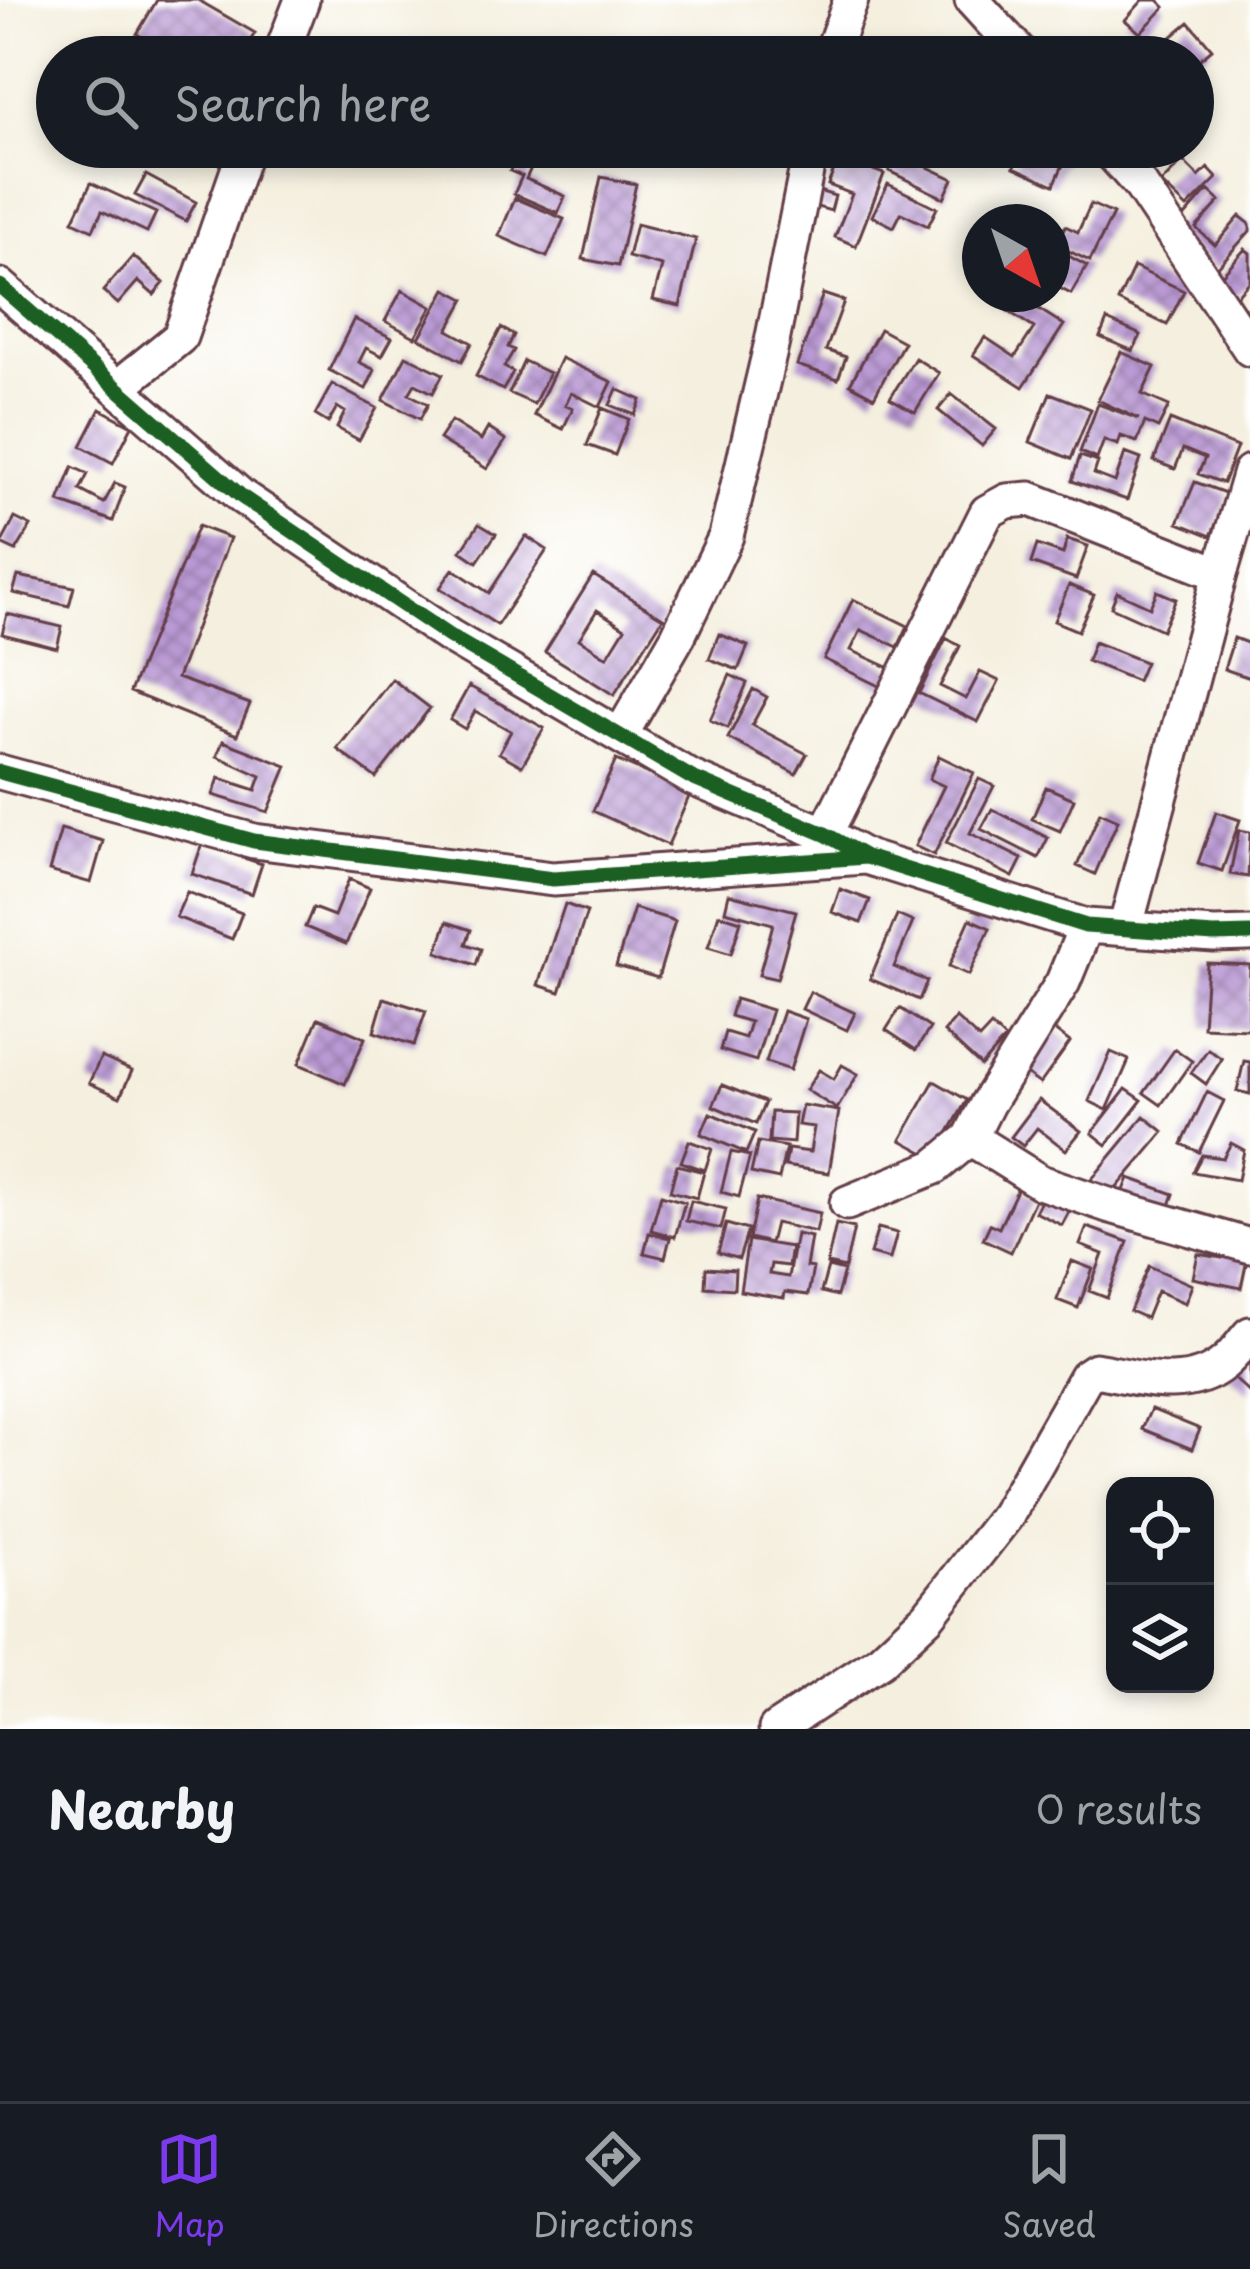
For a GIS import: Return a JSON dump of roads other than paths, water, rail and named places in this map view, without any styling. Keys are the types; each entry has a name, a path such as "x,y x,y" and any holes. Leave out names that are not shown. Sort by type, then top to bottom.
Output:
{"street":[{"path":"288,36 302,0"},
{"path":"838,36 851,0"},
{"path":"972,0 1005,36"},
{"path":"117,388 180,337 239,168"},
{"path":"620,736 678,636 726,536 808,168"},
{"path":"1125,168 1250,350"},
{"path":"0,286 242,497 449,635 692,778 825,834 866,857 1086,926 1250,934"},
{"path":"1125,929 1250,472"},
{"path":"825,834 987,512 1007,501 1030,499 1220,574"},
{"path":"0,772 254,841 553,879 866,857"},
{"path":"847,1203 935,1167 970,1138 1063,982 1086,926"},
{"path":"970,1138 1040,1182 1250,1246"},
{"path":"776,1729 880,1661 928,1616 1007,1515 1086,1376 1095,1370 1164,1382 1188,1380 1225,1362 1250,1334"}]}
